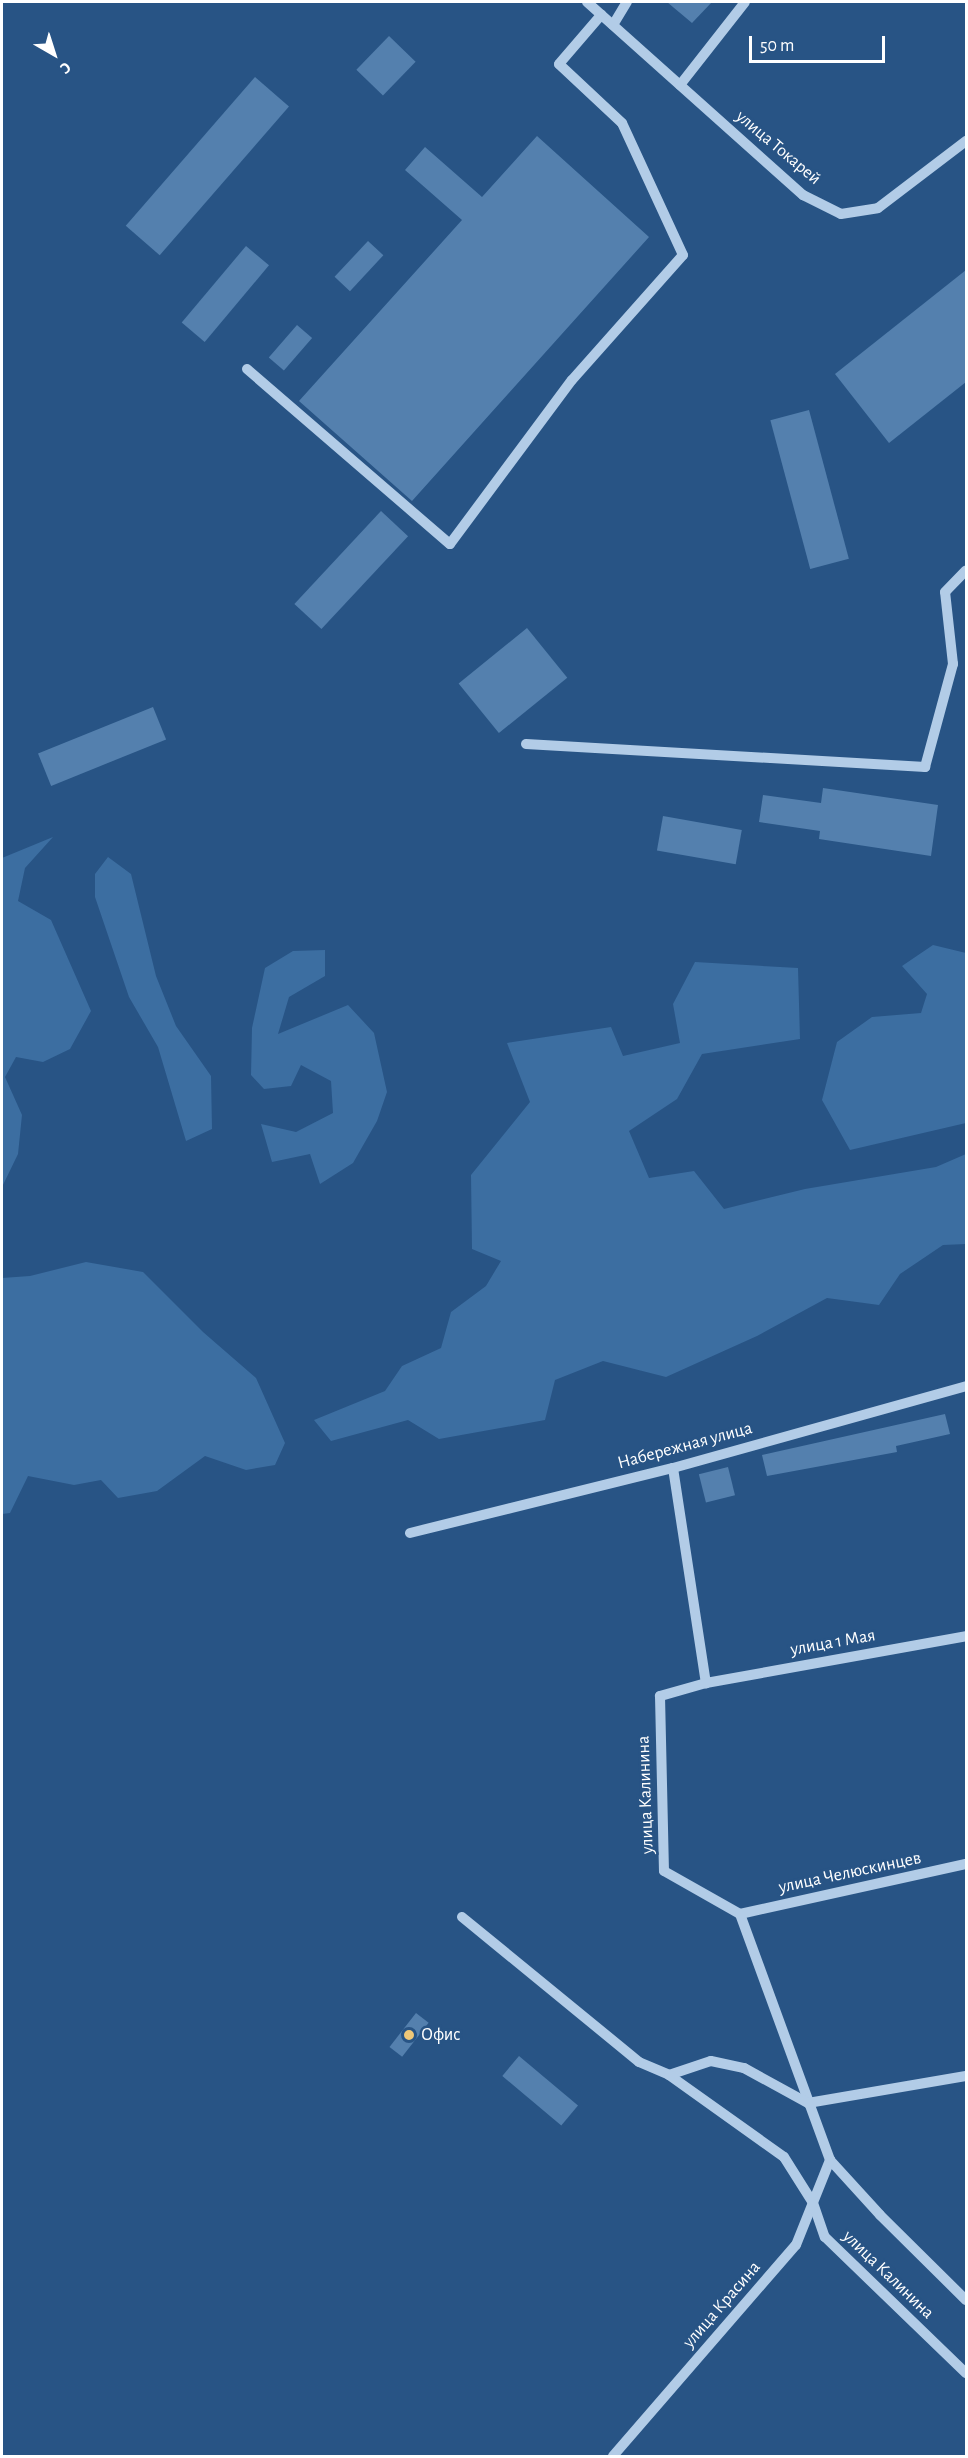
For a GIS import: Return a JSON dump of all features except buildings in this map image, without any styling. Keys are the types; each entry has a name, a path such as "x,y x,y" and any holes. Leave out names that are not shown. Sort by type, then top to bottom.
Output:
{"street":[{"name":"улица Токарей","path":"586,2 803,195 840,214 878,208 966,141"},
{"path":"613,25 627,2"},
{"path":"680,85 745,2"},
{"path":"247,369 450,544 572,380 683,255 622,123 559,64 601,15"},
{"path":"526,744 925,766 953,664 945,592 966,570"},
{"name":"Набережная улица","path":"410,1533 673,1468 966,1386"},
{"path":"673,1468 706,1683"},
{"name":"улица 1 Мая","path":"706,1683 966,1636"},
{"name":"улица Калинина","path":"706,1683 660,1696 664,1871 740,1914 830,2160 879,2215 966,2300"},
{"name":"улица Челюскинцев","path":"740,1914 966,1864"},
{"name":"улица Калинина","path":"462,1917 639,2062 669,2076 784,2157 813,2204 825,2237 966,2373"},
{"path":"669,2076 711,2061 744,2068 808,2103 966,2076"},
{"name":"улица Красина","path":"613,2457 796,2246 830,2160"}],"shaded area":[{"path":"53,837 25,868 18,901 51,920 91,1011 70,1049 43,1062 16,1057 5,1077 22,1115 18,1154 2,1187 2,858"},
{"path":"108,857 131,874 156,976 176,1026 211,1076 212,1129 186,1141 158,1047 129,997 95,897 95,874"},
{"path":"933,945 966,953 966,1123 850,1150 822,1100 837,1042 872,1017 921,1013 927,994 902,966"},
{"path":"325,950 325,976 289,997 278,1034 348,1005 374,1033 387,1092 377,1121 353,1163 320,1184 310,1154 272,1162 261,1124 296,1132 333,1113 331,1081 301,1065 291,1086 264,1089 251,1075 252,1028 265,968 293,951"},
{"path":"695,962 798,968 800,1039 702,1054 677,1099 629,1131 649,1178 694,1171 724,1209 805,1189 936,1167 966,1154 966,1244 943,1245 900,1274 879,1305 827,1298 757,1336 666,1377 603,1361 555,1380 545,1420 439,1439 408,1420 331,1441 314,1420 385,1391 402,1366 441,1348 451,1312 486,1286 501,1261 472,1249 471,1175 530,1102 507,1043 611,1027 623,1056 680,1043 673,1004"},
{"path":"86,1262 143,1272 203,1332 256,1378 285,1443 275,1465 246,1470 205,1456 157,1491 118,1498 101,1480 74,1485 28,1476 10,1513 2,1514 2,1278 30,1276"}],"place":[{"name":"Офис","path":"409,2035"}]}
